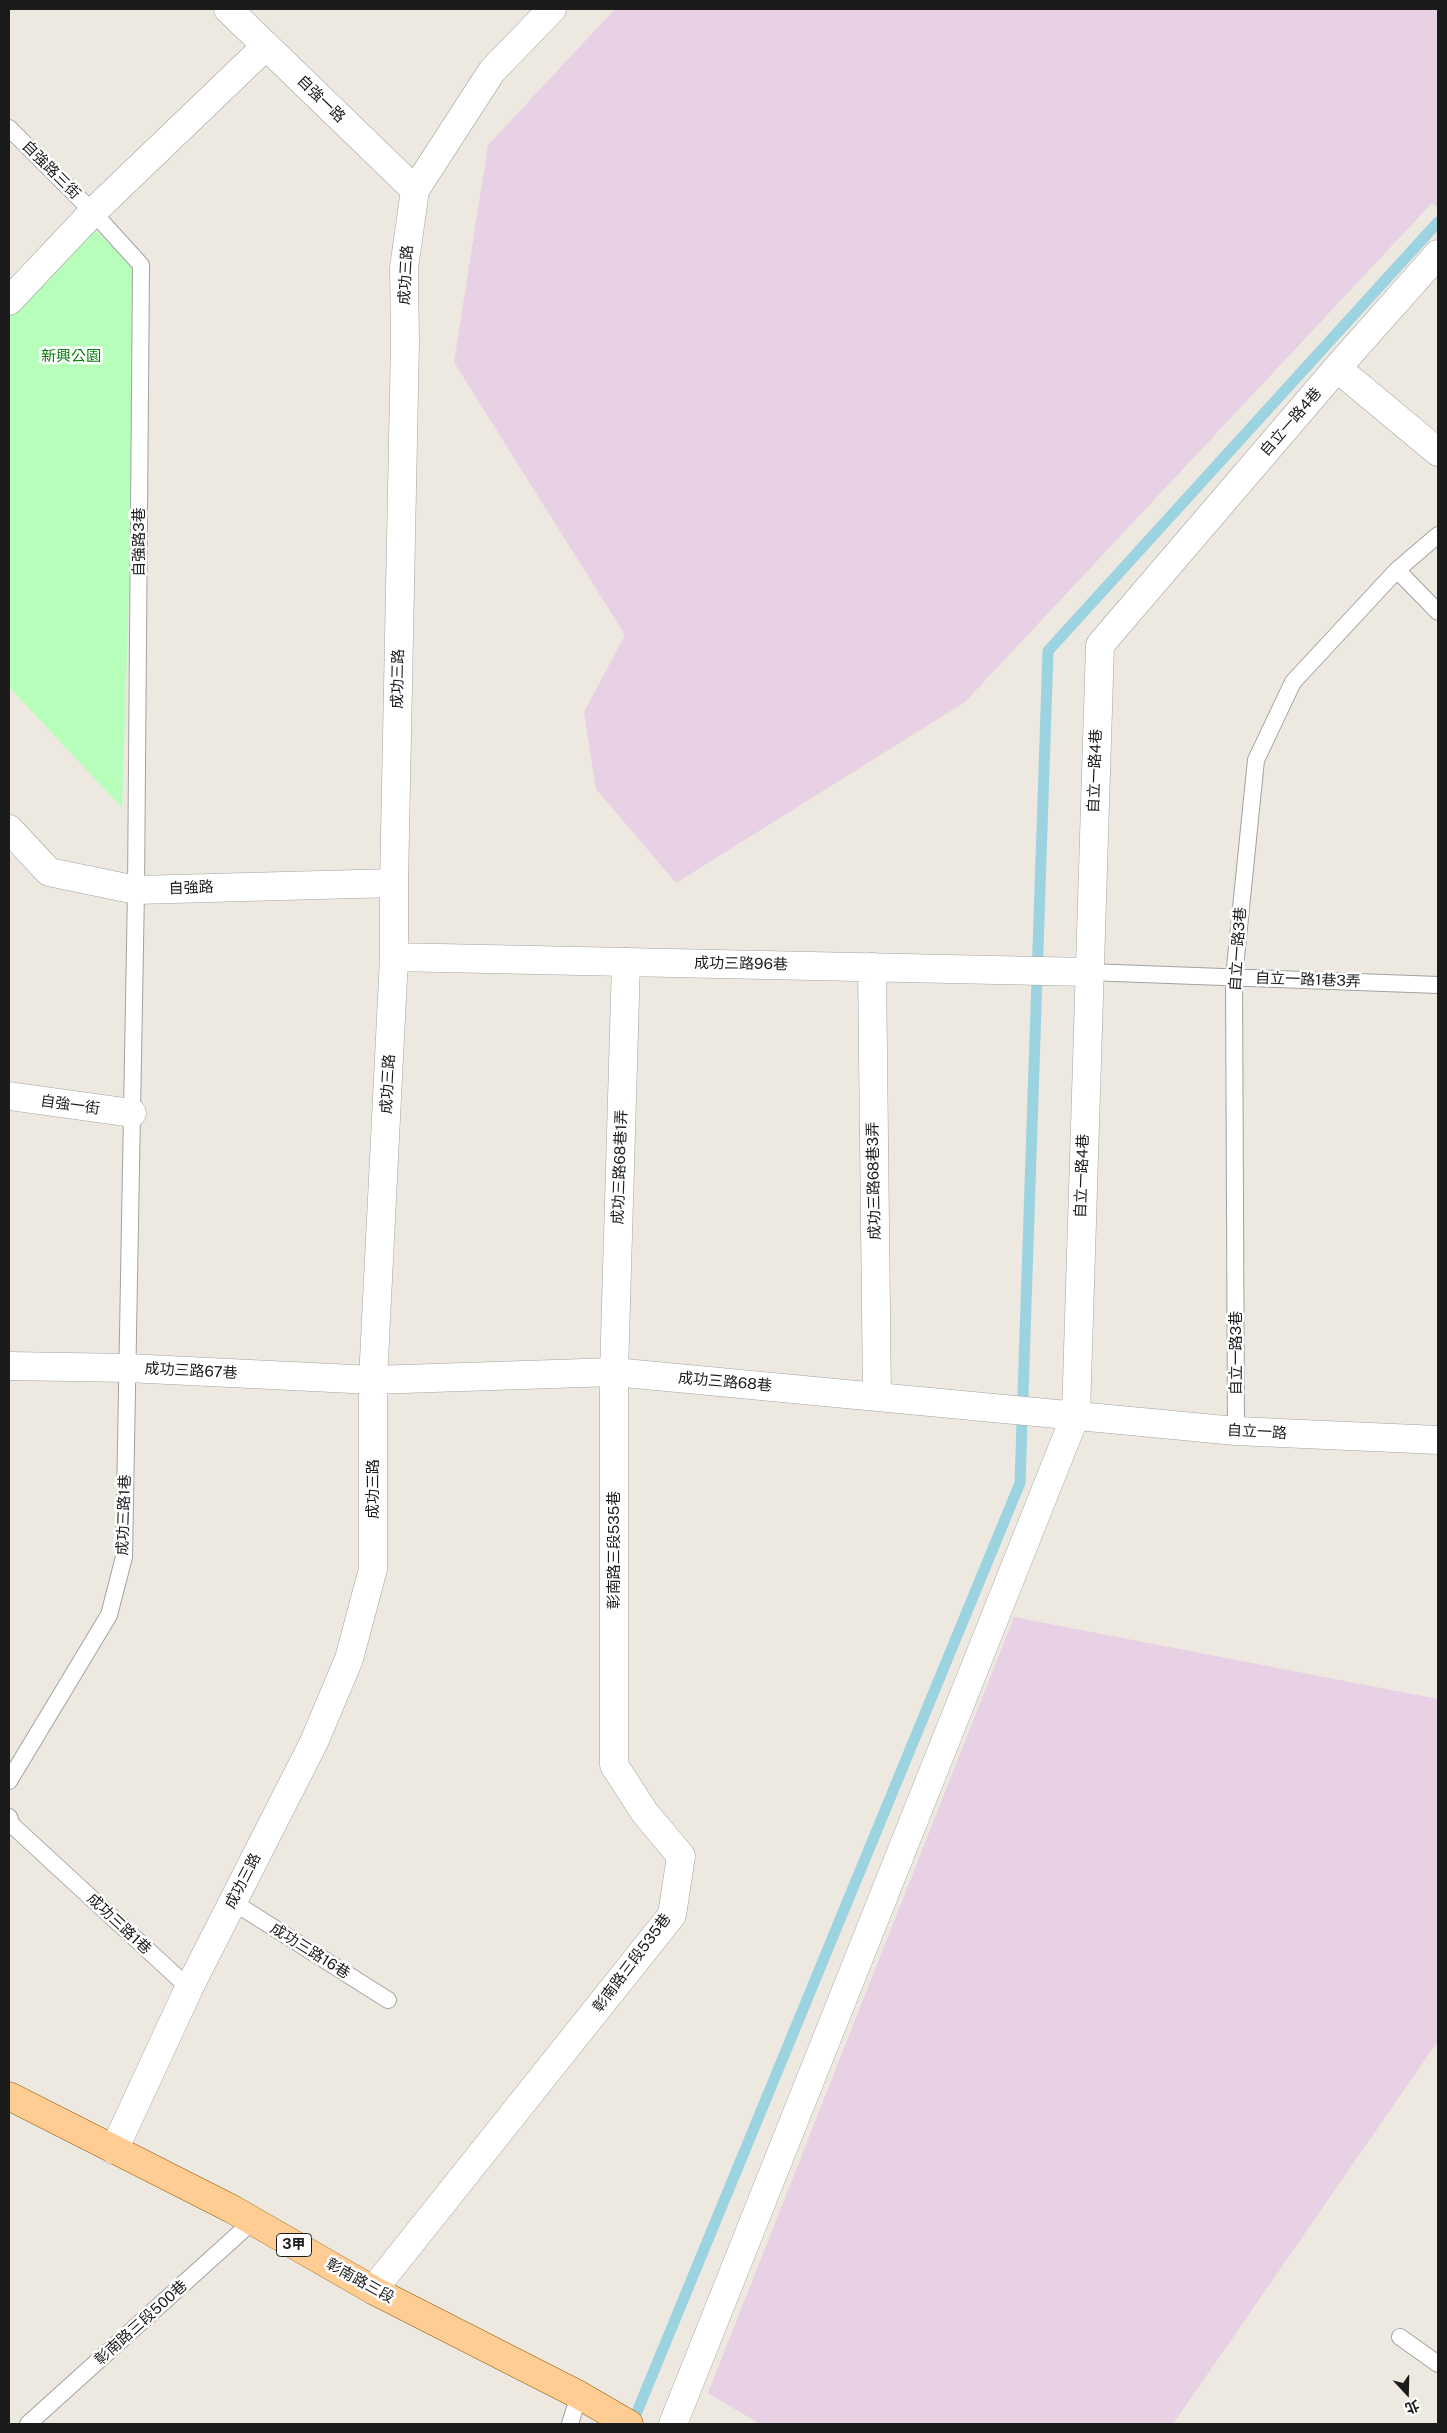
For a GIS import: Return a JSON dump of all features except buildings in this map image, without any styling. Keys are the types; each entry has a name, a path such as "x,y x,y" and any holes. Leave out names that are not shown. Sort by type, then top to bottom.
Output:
{"main road":[{"name":"彰南路三段","path":"9,2096 253,2221 373,2290 579,2395"},
{"name":"3甲","path":"579,2395 629,2424"}],"street":[{"name":"自強一路","path":"228,9 414,190"},
{"name":"成功三路","path":"114,2150 188,1988 314,1742 349,1658 373,1569 373,1380 394,956 405,342 404,268 414,190 492,71 552,9"},
{"path":"9,301 93,212 266,46"},
{"name":"自立一路4巷","path":"1076,1414 1088,972 1100,645 1336,368 1438,254"},
{"path":"1336,368 1438,452"},
{"name":"自強路","path":"9,829 49,872 136,890 394,883"},
{"name":"成功三路96巷","path":"394,956 1088,972"},
{"name":"成功三路68巷1弄","path":"614,1372 626,962"},
{"name":"成功三路68巷3弄","path":"872,967 877,1396"},
{"name":"自強一街","path":"9,1096 132,1113"},
{"name":"成功三路67巷","path":"9,1366 127,1368 373,1380"},
{"name":"成功三路68巷","path":"373,1380 614,1372 1076,1414"},
{"name":"彰南路三段535巷","path":"373,2290 672,1915 681,1856 645,1813 614,1765 614,1372"},
{"path":"673,2424 1076,1414"},
{"name":"自立一路","path":"1076,1414 1236,1431 1438,1440"}],"lane":[{"name":"自強路三街","path":"9,128 93,212"},
{"name":"自強路3巷","path":"93,212 141,265 136,890 132,1113"},
{"name":"自立一路3巷","path":"1236,1431 1234,977 1256,760 1292,682 1397,570 1438,535"},
{"path":"1397,570 1438,612"},
{"name":"自立一路1巷3弄","path":"1088,972 1438,985"},
{"name":"成功三路1巷","path":"9,1781 109,1615 124,1557 132,1113"},
{"name":"成功三路1巷","path":"9,1817 12,1825 188,1988"},
{"name":"成功三路16巷","path":"233,1902 388,2000"},
{"name":"彰南路三段500巷","path":"28,2424 253,2221"},
{"path":"1400,2336 1438,2364"},
{"path":"570,2424 579,2395"}],"shaded area":[{"path":"615,9 1438,9 1438,208 1432,203 965,702 676,883 596,789 584,712 625,635 454,362 488,145"},
{"path":"1014,1617 1438,1699 1438,2041 1173,2424 760,2424 708,2393"}],"green space":[{"name":"新興公園","path":"92,226 134,269 131,528 122,808 9,687 9,315"}],"waterway":[{"path":"632,2424 1020,1483 1048,651 1438,222"}]}
